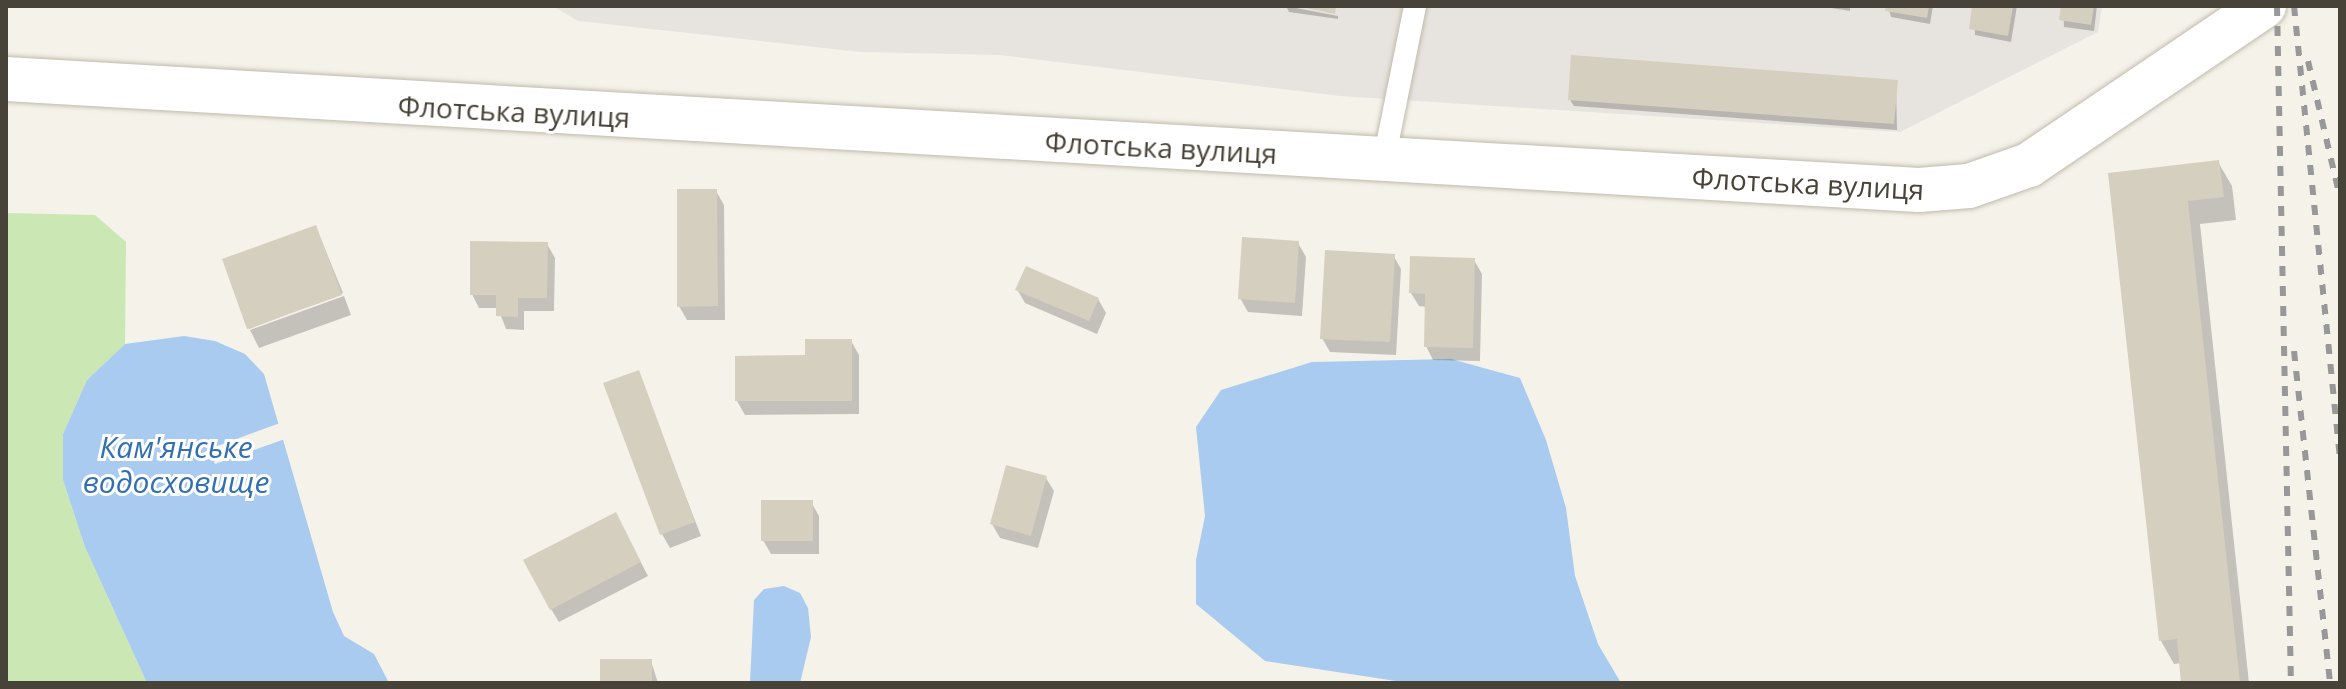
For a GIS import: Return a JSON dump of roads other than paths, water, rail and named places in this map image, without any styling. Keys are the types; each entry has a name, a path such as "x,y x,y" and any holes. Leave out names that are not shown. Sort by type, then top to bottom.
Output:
{"street":[{"name":"Флотська вулиця","path":"6,79 1919,190 1969,186 2029,165 2088,130 2264,6"}],"lane":[{"path":"1384,160 1415,6"}],"water":[{"name":"Кам'янське водосховище","path":"184,336 215,341 245,354 264,374 333,612 344,636 374,654 389,683 147,683 85,547 63,480 63,434 87,380 125,344"},
{"path":"1451,359 1520,378 1546,440 1566,508 1575,576 1598,644 1621,683 1409,683 1265,661 1196,604 1196,560 1205,516 1196,427 1221,390 1312,362"},
{"path":"784,586 800,593 808,608 811,637 800,683 750,683 754,600 764,589"}],"railway":[{"path":"2277,6 2291,683"},
{"path":"2294,6 2340,455"},
{"path":"2308,61 2340,197"},
{"path":"2294,351 2330,683"}]}
